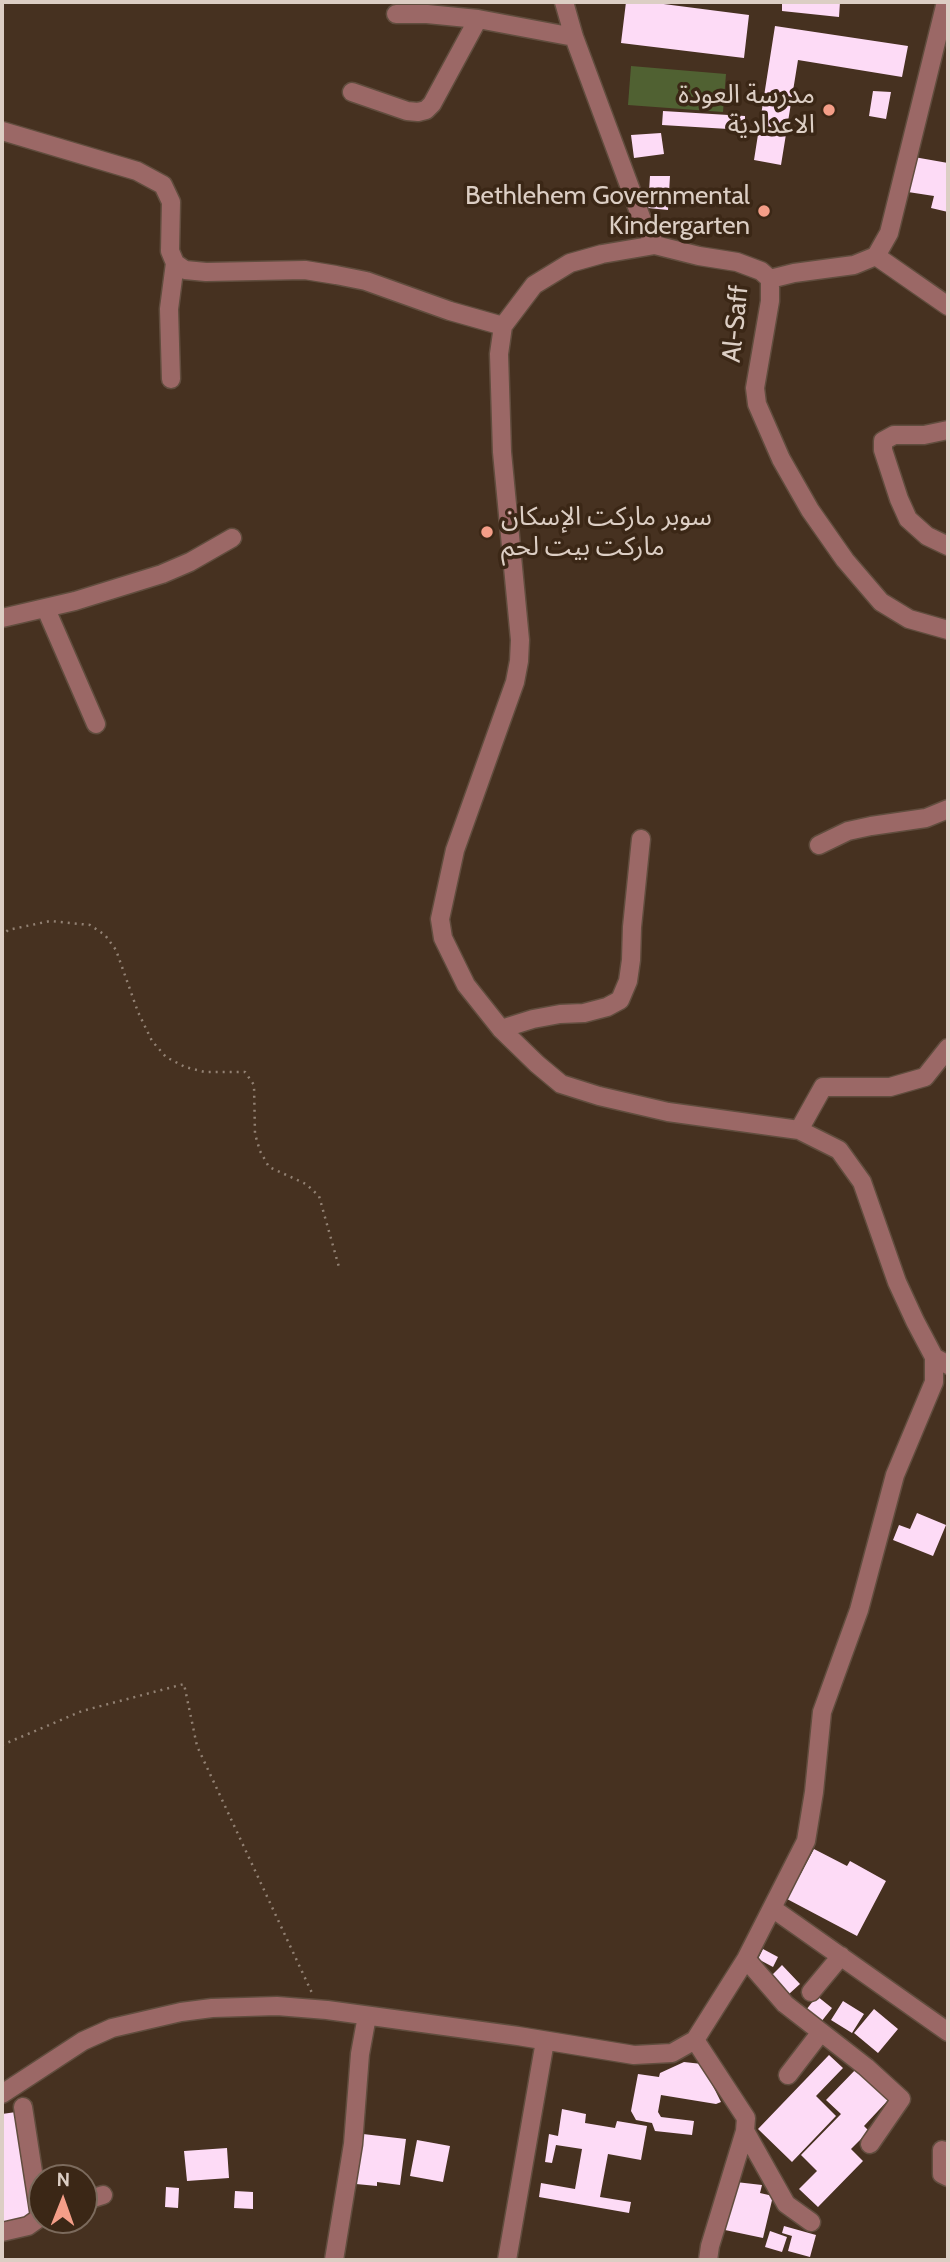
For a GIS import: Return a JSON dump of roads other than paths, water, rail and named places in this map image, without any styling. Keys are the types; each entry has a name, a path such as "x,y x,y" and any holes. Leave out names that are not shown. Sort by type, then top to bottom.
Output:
{"street":[{"path":"2,2094 83,2040 112,2028 181,2012 212,2008 277,2006 327,2010 648,2056 672,2053 695,2040 746,1959 806,1840 822,1712 859,1611 895,1475 941,1380 941,1361 897,1282 862,1182 839,1150 799,1130 668,1112 599,1097 561,1084 501,1029 466,985 443,938 440,919 456,850 515,682 519,661 520,640 502,452 499,354 503,326 534,285 570,263 655,244 642,220 574,37 564,2"},
{"path":"770,278 794,272 854,265 876,256 889,233 946,2"},
{"path":"396,14 478,19 574,37"},
{"path":"352,92 407,111 426,110 432,104 478,19"},
{"path":"2,131 137,171 163,185 170,202 170,251 175,263 169,309 171,379"},
{"name":"Al-Saff","path":"655,244 699,256 737,262 761,271 770,278 770,301 755,388 757,404 781,459 810,510 845,560 881,603 909,618 948,630"},
{"path":"876,256 948,306"},
{"path":"175,263 185,270 206,272 305,270 336,275 366,281 450,311 503,326"},
{"path":"948,430 924,435 894,435 883,441 883,450 908,519 927,536 948,546"},
{"path":"2,619 46,609 162,574 190,562 232,538"},
{"path":"46,609 96,724"},
{"path":"819,845 848,831 871,825 926,818 948,809"},
{"path":"501,1029 546,1016 584,1013 607,1007 620,1000 628,981 641,839"},
{"path":"799,1130 823,1087 890,1087 925,1077 948,1048"},
{"path":"772,1908 948,2032"},
{"path":"811,1992 841,1956"},
{"path":"746,1959 785,2004 866,2067 901,2099 870,2144"},
{"path":"334,2260 353,2144 360,2054 367,2016"},
{"path":"788,2075 821,2032"},
{"path":"507,2260 545,2040"},
{"path":"695,2040 746,2118 709,2246 708,2260"},
{"path":"23,2107 32,2164"},
{"path":"744,2131 786,2204 811,2222"},
{"path":"942,2150 942,2174 948,2177"},
{"path":"98,2197 103,2195"},
{"path":"2,2232 28,2227"}],"place":[{"name":"مدرسة العودة الاعدادية","path":"829,110"},
{"name":"Bethlehem Governmental Kindergarten","path":"764,211"},
{"name":"سوبر ماركت الإسكان ماركت بيت لحم","path":"487,532"}]}
